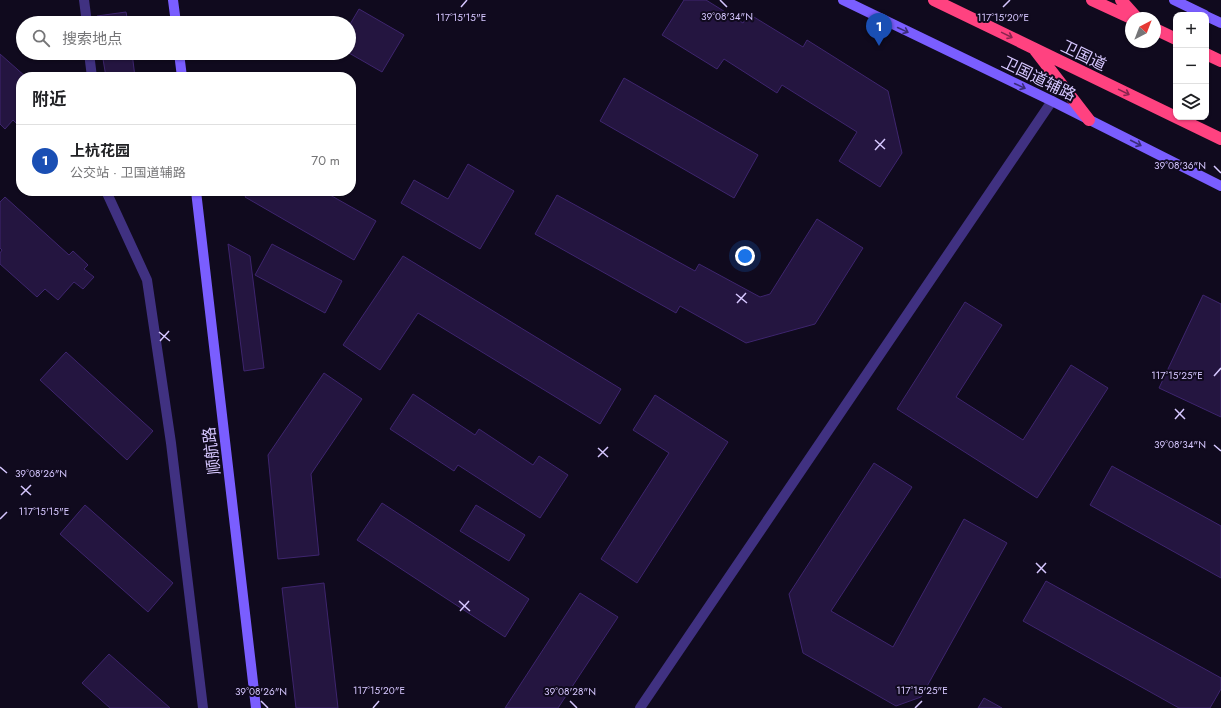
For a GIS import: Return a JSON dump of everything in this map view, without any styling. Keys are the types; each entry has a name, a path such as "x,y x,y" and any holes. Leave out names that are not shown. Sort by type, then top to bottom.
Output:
{"highway":[{"name":"卫国道","path":"934,0 1221,139"},
{"path":"1092,0 1125,15"},
{"path":"1121,0 1132,12"},
{"path":"1161,32 1173,38"},
{"path":"1033,48 1089,120"},
{"path":"1209,55 1221,61"}],"street":[{"path":"84,0 85,16"},
{"path":"173,0 175,16"},
{"name":"卫国道辅路","path":"842,0 1052,101 1221,186"},
{"path":"1174,0 1199,12"},
{"path":"1209,17 1221,23"},
{"path":"90,60 91,72"},
{"path":"181,60 182,72"},
{"path":"640,708 1052,101"},
{"path":"108,196 147,280 171,443 203,708"},
{"name":"顺航路","path":"197,196 256,708"}],"building":[{"path":"684,0 706,0 743,23 749,14 803,47 807,40 888,91 902,153 880,187 839,161 857,132 782,85 777,93 724,59 717,69 662,35"},
{"path":"359,9 404,35 382,72 356,57 355,16"},
{"path":"126,12 127,16 97,16"},
{"path":"0,54 20,72 16,72 16,123 13,120 5,129 0,124"},
{"path":"103,60 133,60 134,72 105,72"},
{"path":"624,78 758,155 734,198 600,121"},
{"path":"468,164 514,191 480,249 401,203 414,180 448,199"},
{"path":"557,195 695,271 699,264 760,297 770,294 817,219 863,248 815,324 746,343 680,306 676,313 535,234"},
{"path":"332,196 376,221 354,260 245,197"},
{"path":"5,197 69,255 73,251 88,265 84,269 94,277 83,289 74,282 58,300 45,289 37,297 0,264 0,253 2,250 0,248 0,202"},
{"path":"228,244 250,256 264,368 244,371"},
{"path":"272,244 342,281 325,313 255,275"},
{"path":"403,256 621,389 600,424 418,313 380,370 343,345"},
{"path":"1203,295 1221,304 1221,417 1159,388"},
{"path":"965,302 1002,325 956,397 1023,440 1071,365 1108,388 1037,498 897,409"},
{"path":"66,352 153,431 127,460 40,380"},
{"path":"324,373 362,399 311,474 319,555 278,559 268,455"},
{"path":"413,394 475,435 479,429 533,465 539,456 568,475 540,518 458,465 454,471 390,429"},
{"path":"655,395 728,442 637,583 601,559 669,453 633,430"},
{"path":"874,463 912,487 831,611 893,647 964,519 1007,543 921,697 896,706 803,653 789,594"},
{"path":"1112,466 1221,526 1221,578 1090,505"},
{"path":"382,503 529,599 505,637 357,540"},
{"path":"85,505 173,583 148,612 60,534"},
{"path":"476,505 525,535 509,561 460,531"},
{"path":"1046,581 1221,678 1221,689 1210,708 1179,708 1023,621"},
{"path":"324,583 338,708 296,708 282,588"},
{"path":"580,593 618,617 558,708 505,708"},
{"path":"109,654 170,708 110,708 82,683"},
{"path":"984,698 1002,708 978,708"}],"place":[{"name":"上杭花园","path":"879,46"}]}
